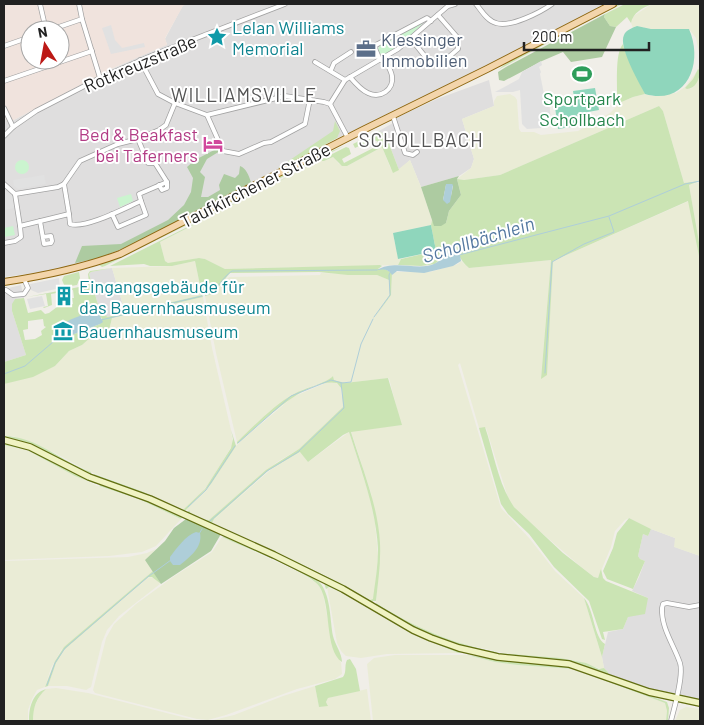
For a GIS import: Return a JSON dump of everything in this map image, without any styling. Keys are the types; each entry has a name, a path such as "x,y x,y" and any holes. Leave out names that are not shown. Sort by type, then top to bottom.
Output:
{"main road":[{"name":"Taufkirchener Straße","path":"4,282 78,268 120,254 613,4"},
{"path":"4,440 30,447 89,477 150,499 300,567 343,589 413,630 436,640 498,658 569,664 636,688 676,699 700,703"}],"street":[{"path":"40,4 44,20"},
{"path":"79,4 100,78"},
{"name":"Rotkreuzstraße","path":"4,136 13,126 36,111 100,78 140,60 284,4"},
{"path":"330,104 345,80 382,59 411,39 448,6 455,4"},
{"path":"476,4 488,18 498,24 506,24 531,16 552,4"},
{"path":"411,39 432,63 444,61 458,49 458,38 438,14"},
{"path":"350,77 368,93 376,95 385,93 391,86 393,78 374,46 427,18 430,21"},
{"path":"70,23 82,19"},
{"path":"4,46 20,40"},
{"path":"4,82 92,51"},
{"path":"331,70 334,64 351,52"},
{"path":"140,60 158,94 175,103 207,115 285,96 330,104"},
{"path":"315,62 345,80"},
{"path":"207,115 223,150 239,154 264,143 271,142 305,124 310,100"},
{"path":"16,194 58,187 64,184 80,161 118,144 138,139 166,125 175,103"},
{"path":"330,104 348,138"},
{"path":"4,108 13,126"},
{"path":"392,116 405,153 413,155 417,152"},
{"path":"112,214 118,227 146,215 140,194 166,182 155,162 148,163 138,139"},
{"path":"4,184 16,194 21,237 15,241 4,243"},
{"path":"64,184 70,224 74,225 96,221 141,201"},
{"path":"20,226 69,214"},
{"path":"40,221 43,237"},
{"path":"4,290 13,295 24,294 28,288 24,279"},
{"path":"671,721 680,665 669,639 662,608 663,604 689,607 700,605"}],"shaded area":[{"path":"4,4 187,4 183,6 165,38 167,45 113,68 8,123 4,116"},
{"path":"607,4 403,108 331,141 290,165 123,249 64,269 4,277 4,116 8,123 114,68 167,44 165,39 183,5"},
{"path":"111,25 115,40 122,48 144,43 145,47 111,54 102,28"},
{"path":"541,61 542,65 539,67 540,74 545,99 549,100 551,121 541,128 527,129 522,124 520,90 495,92 519,79 522,72"},
{"path":"489,80 494,106 462,119 474,159 471,168 459,176 421,187 410,160 399,170 386,136 379,131 393,123 398,117 437,99"},
{"path":"44,175 46,184 18,189 14,186 13,180"},
{"path":"4,190 13,196 15,208 4,210"},
{"path":"112,268 125,312 107,317 99,308 89,274"},
{"path":"59,278 60,288 38,293 31,290 30,284"},
{"path":"21,285 24,298 15,299 12,311 26,355 4,362 4,289"},
{"path":"42,296 45,306 30,309 27,299"},
{"path":"651,529 675,538 675,547 700,556 700,700 644,688 608,675 604,668 602,657 608,632 623,629 628,617 648,598 632,591 645,561 638,556 643,534 648,536"}],"green space":[{"path":"618,4 622,4 498,70 560,33"},
{"path":"625,4 652,4 636,13 631,23 627,17 616,27 610,26 604,17 605,14"},
{"path":"652,4 700,4 700,58 696,38 689,29 651,29 637,26 633,28 631,23 632,17"},
{"path":"605,14 604,17 610,26 616,27 602,57 571,62 563,52 504,81 499,80 498,72 506,67"},
{"path":"423,22 409,37 385,55 381,55 378,49 380,45"},
{"path":"637,26 651,29 689,29 693,42 693,68 681,88 672,94 660,96 645,94 634,73 626,56 623,40 624,35 629,29"},
{"path":"623,44 645,94 617,104 617,63"},
{"path":"698,69 700,74 696,83 690,89 685,88 693,79"},
{"path":"698,70 685,88 692,88 700,77 700,181 684,183 663,111 659,106 500,175 464,180 457,179 471,168 474,159 462,119 494,106 497,96 510,94 517,100 519,129 521,132 534,132 541,135 578,131 610,113 617,104 633,97 645,94 652,96 676,93 685,87"},
{"path":"595,88 599,110 577,114 578,126 558,129 555,107 575,104 573,91"},
{"path":"659,106 663,111 684,183 700,181 689,185 700,248 700,261 688,201 553,261 547,375 541,379 551,260 469,268 462,261 453,246 435,264 421,266 398,265 401,259 436,251 431,225 432,220 435,226 446,223 449,211 461,195 457,179 464,180 500,175"},
{"path":"335,121 340,131 337,138 284,167 278,168 333,131"},
{"path":"379,131 386,136 399,170 393,173 382,147 347,166 342,166 333,157 319,161 160,242 165,261 168,263 199,258 225,269 380,265 382,266 378,269 385,269 392,273 391,295 375,317 390,295 389,280 377,275 319,272 230,273 213,294 205,296 205,294 202,295 195,261 172,266 150,266 144,264 110,266 346,147 349,148 351,154 342,159 344,163 379,145 377,141 372,140 355,148 353,144"},
{"path":"344,146 105,266 99,265 124,255 317,157"},
{"path":"220,147 220,151 207,159 200,172 205,177 201,197 208,197 220,190 219,185 224,174 235,178 239,174 240,166 244,168 248,175 251,182 249,185 141,241 99,258 75,263 82,246 121,244 168,220 184,205 191,192 193,178 187,167 195,160"},
{"path":"382,147 390,167 395,172 410,160 432,220 431,225 393,233 398,259 401,259 398,265 225,269 199,258 172,263 165,261 160,242 319,161 333,157 339,164 347,166"},
{"path":"22,160 27,162 29,167 27,172 22,174 17,172 15,167 17,162"},
{"path":"459,176 457,179 461,195 449,211 446,223 441,226 434,226 421,187","holes":["446,185 453,186 451,196 443,200"]},
{"path":"700,182 700,248 689,185"},
{"path":"131,194 133,201 120,207 117,198"},
{"path":"689,201 700,261 700,556 674,547 675,538 629,518 615,531 611,547 598,578 580,566 520,514 509,501 486,428 479,428 460,363 458,365 501,508 530,539 555,571 584,598 604,668 573,660 514,655 462,644 414,626 376,603 379,571 379,535 371,493 351,431 401,425 389,378 345,383 334,380 333,376 329,380 290,396 237,442 205,296 213,294 229,277 320,275 321,273 377,275 389,280 391,295 392,275 395,272 430,272 458,264 461,261 469,268 551,260 541,378 547,374 553,261"},
{"path":"431,225 436,251 398,259 393,233"},
{"path":"13,226 15,235 4,237 4,228"},
{"path":"195,261 202,295 125,312 112,268 172,266"},
{"path":"112,268 89,274 99,308 103,309 107,317 202,295 203,297 112,318 109,330 91,337 82,345 69,351 55,366 33,377 4,384 4,362 26,355 12,311 12,304 15,299 24,298 28,313 41,310 45,314 49,313 57,307 73,304 73,290 51,294 52,305 44,308 48,306 46,294 27,297 86,287 89,283 88,274 90,271","holes":["101,317 100,324 64,338","43,319 44,326 46,327 41,331 42,335 35,339 25,340 23,330 28,329 28,321"]},
{"path":"79,272 80,278 77,285 65,287 62,280 64,276"},
{"path":"203,297 233,444 209,483 199,496 183,511 141,491 88,471 39,446 13,436 4,436 4,384 55,366 69,351 82,345 91,337 109,330 112,318"},
{"path":"333,376 334,380 345,383 388,378 402,425 351,432 369,487 379,529 380,558 376,601 373,601 372,604 310,569 197,518 209,520 266,470 299,449 343,407 342,389 337,383 325,383 311,387 284,404 237,444 264,416 279,404 294,394 303,390 326,381","holes":["349,432 371,504 377,534 378,555 376,574 373,599 370,600 312,569 212,523 214,519 269,470 300,452 308,462"]},
{"path":"330,381 341,386 343,407 299,449 277,462 209,520 202,519 186,510 211,484 233,449 244,438 293,397"},
{"path":"485,427 500,478 514,507 563,553 594,577 598,578 601,569 603,578 606,581 648,598 645,614 628,617 623,629 603,632 605,640 602,639 589,601 554,567 529,534 508,514 501,504 479,428"},
{"path":"231,430 236,446 211,484 183,513 95,477 94,474 141,491 183,510 205,489 231,448 233,439"},
{"path":"349,432 369,495 375,523 378,556 374,599 370,600 321,573 211,522 276,465 301,452 308,462"},
{"path":"4,436 27,440 91,472 91,475 37,447 4,438"},
{"path":"4,442 23,446 96,484 75,476 27,450 4,445"},
{"path":"4,445 27,450 95,485 139,499 181,519 156,546 142,552 109,556 4,560"},
{"path":"101,484 150,502 182,517 181,519 139,499 99,486"},
{"path":"629,518 651,529 648,536 643,534 638,556 645,561 633,589 607,579 603,571 617,533"},
{"path":"186,519 221,534 211,551 161,584 145,560 165,541 174,528"},
{"path":"225,536 291,565 315,578 321,584 327,596 333,636 342,662 336,656 333,648 326,604 319,586 313,580 289,567 222,537"},
{"path":"222,537 299,572 318,584 323,594 334,651 341,662 342,674 335,679 297,689 208,720 197,719 95,693 93,690 106,638 114,624 136,604 212,552"},
{"path":"156,549 146,560 153,571 61,650 51,668 45,687 37,690 32,699 28,710 28,721 4,721 4,561 128,557"},
{"path":"153,571 161,584 152,577 148,577 64,650 56,663 48,686 45,687 55,661 64,647"},
{"path":"148,577 155,578 160,584 119,616 107,630 102,642 91,687 86,690 67,686 48,686 56,663 64,650"},
{"path":"326,582 369,607 463,652 458,653 409,632 341,592 329,587 326,589 324,583"},
{"path":"327,587 341,592 409,632 458,653 387,654 361,658 346,656 337,643"},
{"path":"584,598 590,609 598,636 605,644 602,657"},
{"path":"376,603 434,634 480,649 497,652 496,654 463,647 436,638 396,618 376,606"},
{"path":"499,653 560,658 586,663 599,669 604,668 608,675 573,663 500,655"},
{"path":"395,655 467,655 495,662 574,669 665,703 667,711 666,721 373,721 367,664 374,658"},
{"path":"467,655 517,662 568,666 667,702 669,708 668,721 666,721 667,711 665,703 574,669 495,662"},
{"path":"350,659 356,669 360,691 328,698 326,702 328,706 319,707 315,686 343,677 347,660"},
{"path":"315,686 319,707 328,705 326,702 328,698 367,689 371,721 210,721 234,715"},
{"path":"56,688 88,693 198,721 33,721 33,710 40,695 46,689"},
{"path":"46,689 36,704 33,721 29,721 34,697"},
{"path":"686,707 700,709 700,721 675,721 680,710"}],"water":[{"path":"446,184 453,185 450,202 447,204 443,200"},
{"path":"453,246 460,255 461,261 453,266 424,273 397,271 392,275 386,270 377,270 399,265 422,266 436,263"},
{"path":"98,312 103,322 60,338 57,329 66,322 76,317"},
{"path":"196,532 200,533 198,547 180,565 173,565 170,557 185,539"}],"waterway":[{"name":"Schollbächlein","path":"459,255 609,216 685,184 700,181"},
{"path":"545,373 552,262 584,244 614,232 609,217"},
{"name":"Schollbächlein","path":"206,295 214,291 232,271 377,270"},
{"path":"374,317 390,295 389,275 391,271"},
{"name":"Schollbächlein","path":"101,320 202,296"},
{"path":"238,443 291,396 331,380 342,383 351,382 361,344 373,319"},
{"name":"Schollbächlein","path":"4,374 25,366 60,336"},
{"path":"209,522 267,471 298,452 344,408 341,383"},
{"path":"188,507 206,490 235,446"},
{"path":"199,534 202,529"},
{"path":"47,685 55,663 65,648 149,576 171,560"}],"place":[{"name":"Lelan Williams Memorial","path":"217,37"},
{"name":"Klessinger Immobilien","path":"366,49"},
{"name":"Sportpark Schollbach","path":"582,74"},
{"name":"Bed & Beakfast bei Taferners","path":"213,144"},
{"name":"Eingangsgebäude für das Bauernhausmuseum","path":"64,296"},
{"name":"Bauernhausmuseum","path":"63,331"}],"district":[{"name":"WILLIAMSVILLE","path":"244,94"},
{"name":"SCHOLLBACH","path":"421,139"}]}
